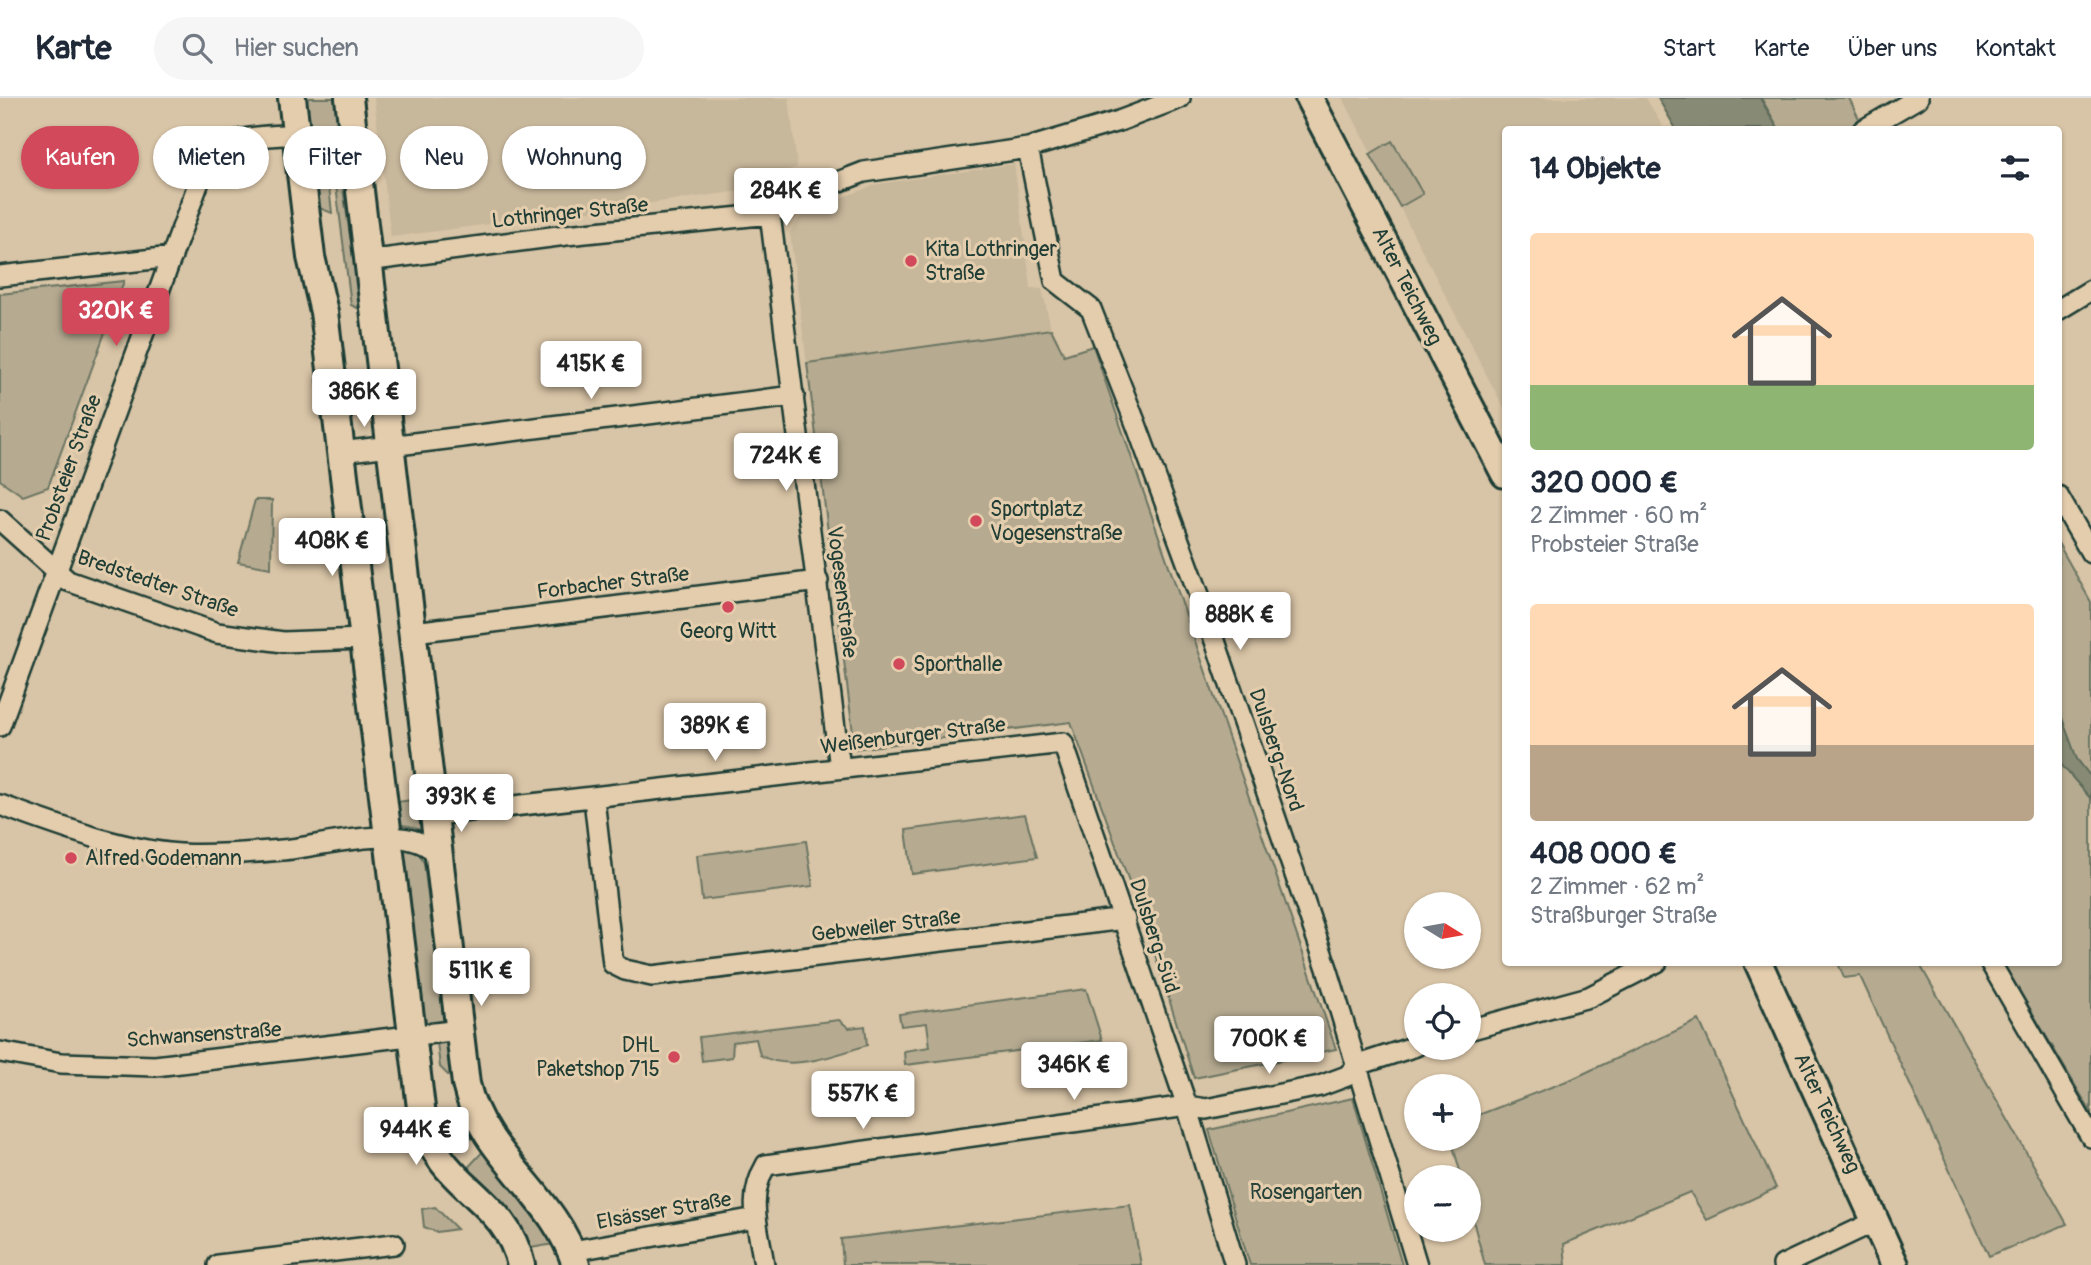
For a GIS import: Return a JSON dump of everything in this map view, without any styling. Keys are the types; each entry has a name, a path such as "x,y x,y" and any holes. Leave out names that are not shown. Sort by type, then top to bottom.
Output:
{"main road":[{"path":"292,98 296,126"},
{"path":"349,98 468,1092 481,1127 559,1227 574,1258"},
{"name":"Alter Teichweg","path":"1310,98 1502,468"},
{"path":"303,189 311,257 324,312 422,1116 430,1144 451,1175 483,1201 502,1222 521,1265"},
{"name":"Alter Teichweg","path":"1760,966 1895,1265"}],"street":[{"name":"Lothringer Straße","path":"367,261 566,235 770,214 807,194 864,172 1028,148 1119,121 1180,98"},
{"path":"1870,126 1917,98"},
{"name":"Probsteier Straße","path":"0,726 208,157 217,147 231,142 283,136"},
{"name":"Dulsberg-Nord","path":"1028,148 1055,281 1091,309 1202,603 1358,1065 1417,1265"},
{"name":"Vogesenstraße","path":"770,214 840,768"},
{"path":"0,276 172,257"},
{"path":"2062,308 2091,290"},
{"path":"341,452 794,396"},
{"path":"2062,503 2091,553"},
{"name":"Bredstedter Straße","path":"0,520 68,580 217,634 284,642 363,639"},
{"name":"Forbacher Straße","path":"414,632 818,581"},
{"name":"Weißenburger Straße","path":"435,815 594,799 1063,743"},
{"name":"Dulsberg-Süd","path":"1063,743 1187,1106 1235,1265"},
{"name":"Gebweiler Straße","path":"594,799 613,964 625,970 652,976 1125,919"},
{"path":"0,805 77,833 180,854 282,850 388,837 420,842 440,858"},
{"path":"1481,1026 1589,997 1649,966"},
{"path":"1992,966 2091,1137"},
{"name":"Schwansenstraße","path":"0,1052 61,1063 155,1066 412,1038 460,1030"},
{"name":"Elsässer Straße","path":"574,1258 757,1218 755,1183 766,1165 1187,1106 1206,1109 1320,1086 1348,1076 1358,1065 1404,1050"},
{"path":"757,1218 764,1265"},
{"path":"1783,1265 1876,1221"},
{"path":"218,1265 302,1261 394,1244"}],"shaded area":[{"path":"374,98 789,98 797,167 741,191 391,237 385,189 386,126 377,126"},
{"path":"1343,98 1646,98 1662,126 1502,126 1502,404"},
{"path":"1658,98 1760,98 1776,126 1674,126"},
{"name":"Kita Lothringer Straße","path":"1014,164 1031,288 1042,289 1051,329 807,363 790,232 804,212 878,184"},
{"path":"2062,718 2077,759 2091,777 2091,799 2062,766"}],"green space":[{"path":"303,98 337,98 337,126 307,126"},
{"path":"1761,98 1849,98 1863,126 1777,126"},
{"path":"1392,141 1423,194 1400,207 1370,154"},
{"path":"314,189 329,189 332,213 317,207"},
{"path":"336,189 343,189 350,236 365,291 366,312 351,305"},
{"path":"124,281 48,487 23,496 0,480 0,294"},
{"name":"Sportplatz Vogesenstraße","path":"1051,329 1064,355 1093,346 1336,1049 1194,1078 1149,936 1071,722 855,749 807,363"},
{"path":"255,500 272,500 271,568 238,562"},
{"path":"2062,550 2091,602 2091,1112 2005,966 2062,966"},
{"path":"426,798 425,832 410,826 392,824 390,803"},
{"path":"1025,814 1037,857 912,874 906,830"},
{"path":"806,841 813,886 702,900 697,855"},
{"path":"404,847 418,852 424,863 431,922 443,945 453,1021 417,1026 400,849"},
{"path":"1839,966 1921,966 2067,1224 1989,1256 1860,976 1844,978"},
{"path":"1086,989 1102,1040 905,1065 904,1051 930,1047 927,1023 901,1026 899,1014"},
{"path":"839,1020 849,1028 865,1026 867,1045 813,1060 785,1062 760,1055 756,1039 733,1042 732,1057 702,1061 699,1037"},
{"path":"1699,1020 1776,1188 1707,1220 1690,1192 1564,1244 1566,1265 1485,1265 1479,1242 1481,1242 1481,1165 1458,1165 1454,1151 1481,1151 1481,1114 1572,1079"},
{"path":"437,1042 456,1042 474,1134 468,1142 461,1137 465,1131 450,1077 440,1067"},
{"name":"Rosengarten","path":"1353,1098 1402,1265 1250,1265 1209,1130"},
{"path":"486,1148 560,1243 525,1249 462,1174"},
{"path":"1130,1205 1141,1265 843,1265 841,1239"},
{"path":"435,1207 457,1229 437,1232 424,1227 422,1209"}],"place":[{"name":"Kita Lothringer Straße","path":"911,261"},
{"name":"Sportplatz Vogesenstraße","path":"976,521"},
{"name":"Georg Witt","path":"728,607"},
{"name":"Sporthalle","path":"899,664"},
{"name":"Alfred Godemann","path":"71,858"},
{"name":"DHL Paketshop 715","path":"674,1057"}]}
